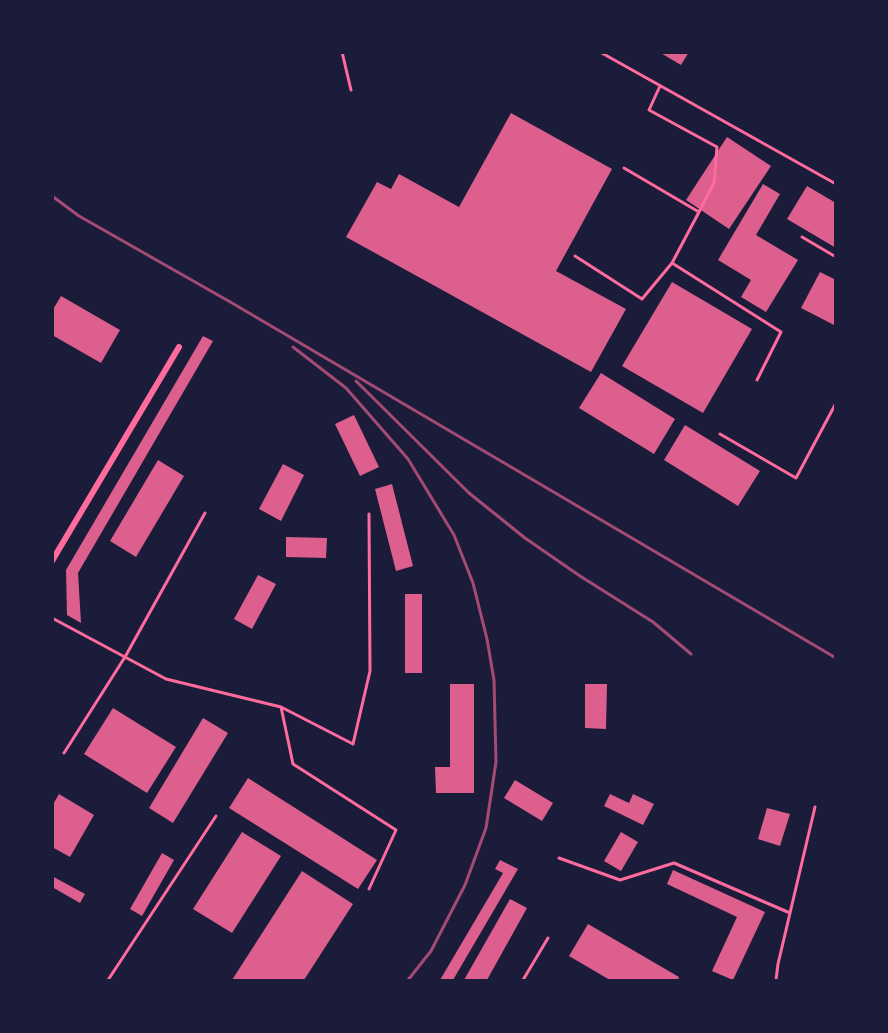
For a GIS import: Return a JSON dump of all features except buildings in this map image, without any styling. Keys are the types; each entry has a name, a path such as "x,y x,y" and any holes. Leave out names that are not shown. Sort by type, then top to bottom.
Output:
{"street":[{"path":"52,561 179,347"}],"lane":[{"path":"342,52 351,90"},
{"path":"600,52 836,184"},
{"path":"575,256 642,299 672,263 714,183 717,147 650,111 660,86"},
{"path":"624,168 699,212"},
{"path":"802,237 836,257"},
{"path":"672,263 781,332 757,380"},
{"path":"720,434 796,478 836,404"},
{"path":"64,753 125,657 205,513"},
{"path":"52,618 166,679 281,707 352,744 370,672 369,514"},
{"path":"281,707 293,764 396,830 369,889"},
{"path":"776,981 815,807"},
{"path":"108,981 216,816"},
{"path":"559,858 620,880 674,863 790,913"},
{"path":"523,981 548,938"}],"railway":[{"path":"52,196 79,216 232,303 836,658"},
{"path":"293,347 346,388 408,459 454,535 473,583 487,639 494,680 496,762 486,828 465,885 431,951 408,980"},
{"path":"356,381 469,493 525,538 653,622 691,654"}]}
